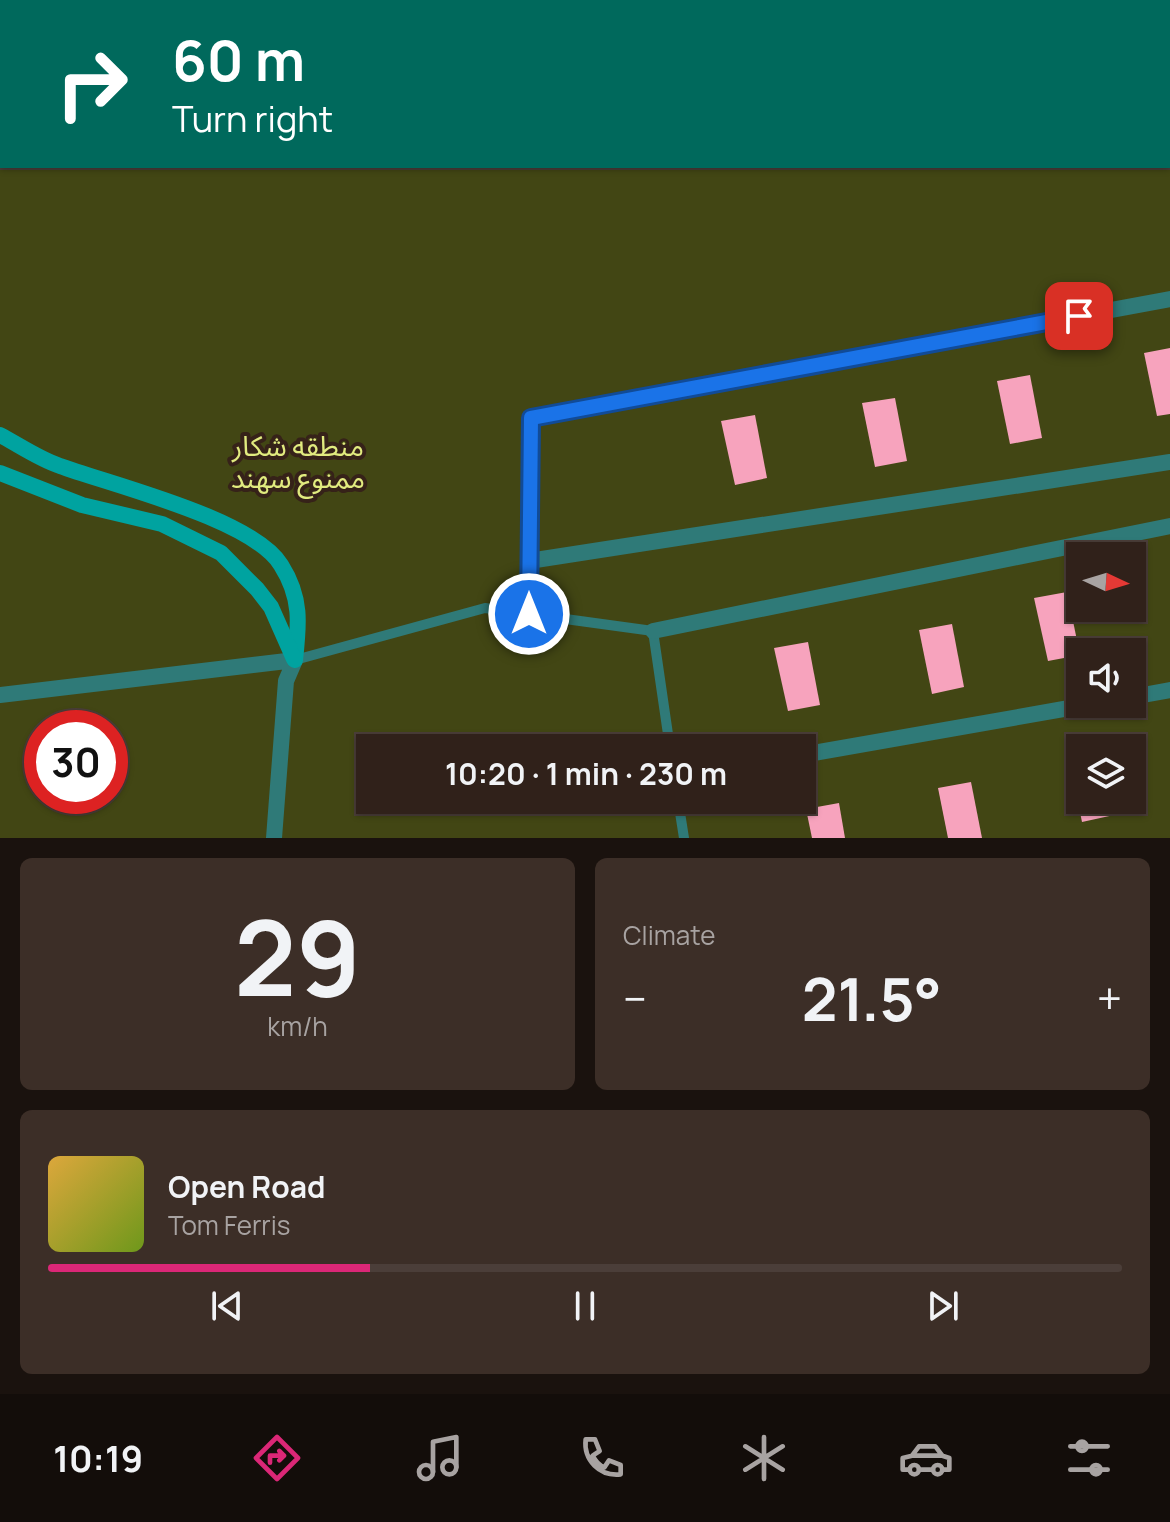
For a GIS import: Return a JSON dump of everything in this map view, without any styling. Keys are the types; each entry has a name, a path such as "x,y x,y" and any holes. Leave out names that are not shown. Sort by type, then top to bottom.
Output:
{"street":[{"path":"529,614 531,418 1170,299"},
{"path":"0,435 56,465 208,517 259,542 281,564 300,619 295,660 286,681 274,838"},
{"path":"529,561 1170,462"},
{"path":"0,473 82,505 162,524 221,553 271,607 295,660"},
{"path":"653,631 1170,526"},
{"path":"0,695 295,660"},
{"path":"1146,694 1170,690"},
{"path":"816,753 1066,709"}],"lane":[{"path":"295,660 485,608 653,631 668,734"},
{"path":"680,814 684,838"}],"green space":[{"name":"منطقه شکار ممنوع سهند","path":"0,168 1170,168 1170,838 0,838"}],"building":[{"path":"1170,348 1170,414 1157,416 1144,353"},
{"path":"1030,375 1042,438 1010,444 997,381"},
{"path":"895,398 907,461 875,467 862,403"},
{"path":"755,415 767,478 735,485 721,421"},
{"path":"1066,592 1066,622 1073,622 1076,638 1066,638 1066,658 1048,661 1034,598"},
{"path":"952,624 964,687 932,694 919,630"},
{"path":"808,642 820,705 788,711 774,648"},
{"path":"971,782 982,838 948,838 938,788"},
{"path":"839,803 845,838 812,838 807,814 816,814 816,807"},
{"path":"1080,814 1114,814 1114,815 1082,822"}],"route":[{"path":"529,614 531,418 1079,316"}]}
